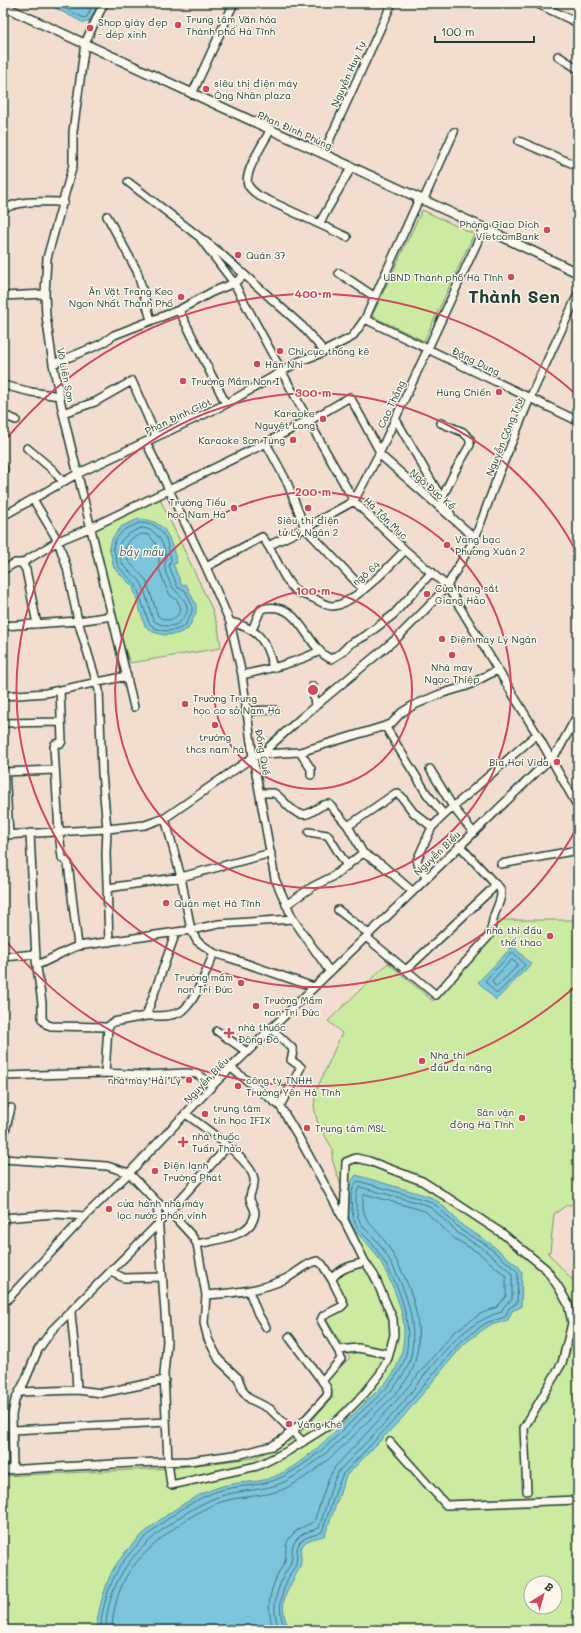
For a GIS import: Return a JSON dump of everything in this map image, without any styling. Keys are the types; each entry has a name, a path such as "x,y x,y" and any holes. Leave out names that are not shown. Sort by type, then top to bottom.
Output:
{"main road":[{"name":"Phan Đình Phùng","path":"3,6 85,43 270,131 484,228 578,273"}],"street":[{"name":"Võ Liên Sơn","path":"104,3 85,43 73,132 73,165 64,202 47,258 45,294 46,316 53,364 63,413 77,474 92,527 134,707"},
{"path":"192,94 234,3"},
{"name":"Nguyễn Huy Tự","path":"323,154 392,3"},
{"path":"536,3 578,23"},
{"path":"558,56 578,69"},
{"path":"270,131 249,172 247,179 248,186 258,196 347,237"},
{"name":"Phan Đình Giót","path":"3,516 77,474 226,404 300,361 352,337 365,319 454,132"},
{"path":"519,141 578,166"},
{"path":"319,224 351,168"},
{"path":"128,182 170,213 245,275 302,326 324,351"},
{"path":"3,209 15,203 64,202"},
{"path":"107,216 137,271 151,320"},
{"name":"Cao Thắng","path":"354,501 396,418 484,228"},
{"name":"Hà Tôn Mục","path":"200,238 234,283 308,420 354,501 405,550 447,586 537,734 578,806"},
{"path":"339,273 375,297"},
{"path":"53,364 100,344 114,335 179,310 212,292 234,283 245,275"},
{"path":"3,296 45,294"},
{"name":"Nguyễn Công Trứ","path":"264,754 271,745 397,638 447,586 475,538 498,476 530,398 578,294"},
{"path":"179,310 226,404"},
{"name":"Đặng Dung","path":"365,319 578,421"},
{"path":"63,413 95,402 132,381 156,436"},
{"path":"3,385 31,392 60,396"},
{"path":"3,570 15,564 22,563 58,541 92,527 266,443 350,397 379,453"},
{"path":"3,415 16,420"},
{"path":"396,418 454,520"},
{"path":"441,423 463,432 470,439 470,445 442,498"},
{"name":"Đồng Quế","path":"146,442 230,622 242,675 245,711 275,879 293,919 330,972"},
{"path":"266,443 287,482 305,528 363,589"},
{"path":"27,448 54,470 63,482"},
{"name":"Ngô Đức Kế","path":"379,453 475,538"},
{"path":"33,499 58,541 67,568 78,621 99,690 102,773 107,829 106,854 109,942"},
{"path":"206,568 262,537 270,545 354,501"},
{"name":"ngõ 64","path":"270,545 279,567 297,591 327,606 334,606 347,600 363,589 383,574 405,550"},
{"path":"22,563 26,570 37,624"},
{"path":"252,630 261,610 278,608 296,619 303,626 320,651 331,659 342,653 350,644 365,636 393,615 432,572"},
{"path":"3,626 78,621 112,616"},
{"path":"230,622 242,625 257,633 270,652 273,668"},
{"path":"242,675 300,660 320,651"},
{"path":"55,770 4,772 6,835 107,829 145,825 165,818 253,757 264,754 300,752 391,724 401,713 412,706 440,694 467,686 497,670"},
{"path":"3,696 60,690 127,676"},
{"path":"313,686 315,707"},
{"path":"60,690 62,741 61,743 55,744 54,747 59,832 62,858 68,863 78,946"},
{"path":"245,711 275,710"},
{"name":"Nguyễn Biểu","path":"3,1304 85,1216 129,1173 213,1085 426,877 550,759 559,749 578,714"},
{"path":"3,723 61,722"},
{"path":"385,726 427,794 444,815"},
{"path":"426,877 419,867 417,860 432,827 537,734"},
{"path":"3,739 4,744"},
{"path":"300,752 311,769 311,775"},
{"path":"430,769 453,807 473,832"},
{"path":"260,793 274,793 296,812 301,814 305,814 323,804 329,804 348,826 363,853 382,865 412,891"},
{"path":"348,826 396,793 401,796 413,812 432,827"},
{"path":"165,818 181,877 191,930 197,941 214,954 250,964 314,987"},
{"path":"309,832 327,835 347,866"},
{"path":"30,833 36,954 42,1002 42,1019 46,1024 61,1027 108,1027"},
{"path":"338,910 436,995 489,936 500,901 501,890 460,845"},
{"path":"501,864 578,850"},
{"path":"108,888 181,877 271,853"},
{"path":"286,905 312,887 332,877 363,853"},
{"path":"406,970 495,884"},
{"path":"37,964 50,960 62,951 78,946 191,930 219,924 293,919"},
{"path":"146,1016 176,932"},
{"path":"3,957 36,954"},
{"path":"105,1073 108,1027 113,1022 146,1016 166,1016 181,1012 197,991 214,954"},
{"path":"271,1028 292,1048 293,1052 291,1060 301,1067 280,1106"},
{"path":"217,1031 247,1052"},
{"path":"157,1202 167,1341 165,1380 170,1485 257,1466 303,1442 339,1418 365,1394 380,1374 389,1354 394,1335 393,1319 374,1275 364,1262 344,1220 280,1106 231,1068"},
{"path":"3,1076 105,1073 143,1076 197,1074 213,1085"},
{"path":"3,1139 11,1108"},
{"path":"186,1114 240,1157 252,1171 255,1180 250,1198 255,1212 254,1218 248,1227 236,1235 197,1244"},
{"path":"13,1469 12,1414 15,1400 38,1350 52,1330 71,1313 159,1223 228,1146"},
{"path":"344,1220 346,1162 356,1158 370,1161 422,1181 503,1234 546,1269 559,1288 568,1304 572,1323 562,1363 524,1428 527,1491"},
{"path":"3,1159 107,1166 129,1173 157,1202 169,1211 192,1236 197,1244 206,1295 204,1322 208,1339 219,1360 238,1378 243,1391 250,1399 270,1409 294,1431 303,1442"},
{"path":"3,1218 55,1214 85,1216"},
{"path":"206,1295 249,1291 284,1279 312,1262 318,1261 322,1264 332,1280 344,1304 323,1316 321,1320 338,1350 341,1359 322,1381"},
{"path":"332,1280 336,1274 351,1266 364,1262"},
{"path":"111,1272 124,1278 162,1277"},
{"path":"249,1291 258,1314 266,1327"},
{"path":"71,1313 77,1390"},
{"path":"3,1470 189,1461 241,1454 272,1446 294,1431 327,1396 328,1391 326,1386 289,1337"},
{"path":"338,1350 358,1348 389,1354"},
{"path":"20,1392 77,1390 102,1393 165,1380"},
{"path":"13,1430 166,1422"},
{"path":"390,1442 446,1504 578,1500"}],"green space":[{"path":"422,210 474,234 424,341 372,316"},
{"path":"159,497 212,609 218,627 221,648 130,663 110,605 92,526"},
{"path":"497,920 578,920 578,1204 567,1205 554,1214 550,1252 547,1252 576,1284 578,1284 578,1630 8,1630 3,1513 3,1476 171,1468 254,1458 295,1438 333,1397 323,1381 350,1358 326,1319 349,1305 332,1279 368,1261 346,1224 344,1195 332,1159 333,1150 317,1121 314,1106 316,1091 342,1033 328,1021 388,963 433,1001 492,939"}],"water":[{"path":"58,3 98,3 90,21 84,23 55,8"},
{"name":"bảy mẫu","path":"139,519 149,520 156,523 162,527 170,539 177,563 173,564 182,586 186,584 196,605 196,613 188,629 177,634 164,635 153,632 145,626 133,587 114,568 109,547 113,537 122,526"},
{"path":"513,946 531,964 496,1000 478,982"},
{"path":"356,1175 431,1197 440,1203 464,1227 487,1241 519,1267 522,1273 521,1307 512,1311 508,1320 488,1326 464,1344 403,1417 346,1476 325,1535 311,1539 303,1545 300,1566 285,1596 284,1611 290,1630 97,1629 100,1606 111,1573 124,1554 146,1532 172,1511 199,1495 229,1485 259,1481 273,1477 292,1467 310,1454 309,1456 384,1384 395,1370 403,1342 404,1332 401,1312 394,1289 383,1267 373,1250 357,1233 348,1215 348,1193 352,1180"}],"place":[{"name":"Trung tâm Văn hóa Thành phố Hà Tĩnh","path":"178,25"},
{"name":"Shop giày đẹp - dép xinh","path":"90,28"},
{"name":"siêu thị điện máy Ông Nhân plaza","path":"206,89"},
{"name":"Phòng Giao Dịch VietcomBank","path":"547,230"},
{"name":"Quán 37","path":"238,255"},
{"name":"UBND Thành phố Hà Tĩnh","path":"511,277"},
{"name":"Ăn Vặt Trang Keo Ngon Nhất Thành Phố","path":"181,297"},
{"name":"Chi cục thống kê","path":"280,351"},
{"name":"Hân Nhi","path":"257,364"},
{"name":"Trường Mầm Non I","path":"183,381"},
{"name":"Hùng Chiến","path":"499,392"},
{"name":"Karaoke Nguyệt Long","path":"323,419"},
{"name":"Karaoke Sơn Tùng","path":"293,440"},
{"name":"Trường Tiểu học Nam Hà","path":"234,508"},
{"name":"Siêu thị điện tử Lý Ngân 2","path":"308,508"},
{"name":"Vang bạc Phương Xuân 2","path":"447,545"},
{"name":"Cửa hàng sắt Giang Hảo","path":"427,594"},
{"name":"Điện máy Lý Ngân","path":"442,639"},
{"name":"Nhà may Ngọc Thiệp","path":"452,655"},
{"name":"Trường Trung học cơ sở Nam Hà","path":"185,704"},
{"name":"trường thcs nam hà","path":"215,725"},
{"name":"Bia Hơi Vida","path":"557,762"},
{"name":"Quán mẹt Hà Tĩnh","path":"166,903"},
{"name":"nhà thi đấu thể thao","path":"550,936"},
{"name":"Trường mầm non Trí Đức","path":"241,983"},
{"name":"Trường Mầm non Trí Đức","path":"256,1006"},
{"name":"nhà thuốc Đông Đô","path":"229,1033"},
{"name":"Nhà thi đấu đa năng","path":"422,1061"},
{"name":"nhà may Hải Lý","path":"189,1080"},
{"name":"công ty TNHH Trường Yên Hà Tĩnh","path":"238,1086"},
{"name":"trung tâm tin học IFIX","path":"205,1114"},
{"name":"Sân vận động Hà Tĩnh","path":"522,1118"},
{"name":"Trung tâm MSL","path":"307,1128"},
{"name":"nhà thuốc Tuấn Thảo","path":"183,1142"},
{"name":"Điện lạnh Trường Phát","path":"155,1171"},
{"name":"cửa hành nhà máy lọc nước phồn vinh","path":"109,1209"},
{"name":"Vàng Khè","path":"289,1424"}],"district":[{"name":"Thành Sen","path":"514,297"}]}
